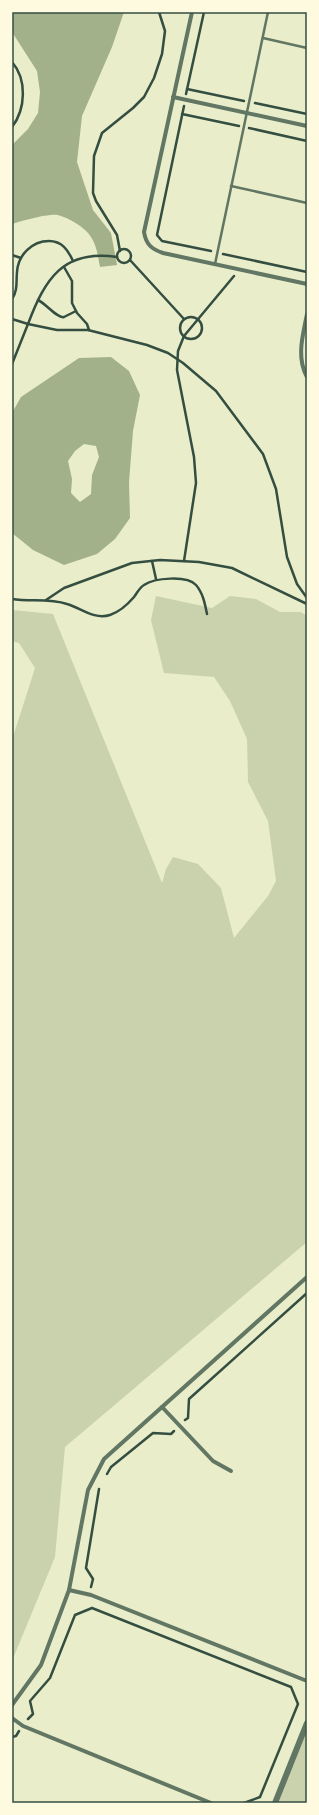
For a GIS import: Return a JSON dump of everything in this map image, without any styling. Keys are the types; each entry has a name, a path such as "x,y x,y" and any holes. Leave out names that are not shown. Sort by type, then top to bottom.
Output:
{"street":[{"path":"192,12 144,232 146,241 153,249 162,253 307,284"},
{"path":"173,97 307,126"},
{"path":"307,314 301,342 301,360 307,377"},
{"path":"12,1705 41,1665 69,1590 88,1490 104,1459 307,1277"},
{"path":"162,1407 213,1461 231,1471"},
{"path":"69,1590 89,1595 307,1681"},
{"path":"12,1718 23,1726 211,1803"},
{"path":"275,1803 307,1723"}],"lane":[{"path":"214,264 268,12"},
{"path":"263,38 307,48"},
{"path":"231,186 307,203"}],"path":[{"path":"117,257 120,250 117,235 96,201 93,193 94,156 102,133 144,97 154,78 162,54 165,31 159,12"},
{"path":"204,12 157,235 162,241 307,272"},
{"path":"12,62 16,66 23,84 23,103 17,121 12,127"},
{"path":"12,299 16,288 17,271 21,258 31,246 41,242 50,241 63,245 68,250 74,261"},
{"path":"120,250 124,249 129,251 131,256 130,260 184,319"},
{"path":"12,255 21,258"},
{"path":"12,364 38,300 53,276 64,267 85,256 103,255 117,257"},
{"path":"117,257 118,261 122,263 126,263 130,260"},
{"path":"64,267 70,276 72,303 76,311 87,324 89,330"},
{"path":"184,561 196,483 194,457 177,370 178,351 184,336 240,270"},
{"path":"38,300 48,305 59,317 62,318 76,311"},
{"path":"191,317 198,319 202,327 200,334 191,338 184,336 180,326 184,319 191,317"},
{"path":"12,319 57,330 89,330 148,344 168,353 216,391 264,454 276,489 287,557 297,584 307,598"},
{"path":"152,561 156,579"},
{"path":"46,600 64,588 132,563 152,561 184,561 232,568 307,604"},
{"path":"12,599 46,600 69,604 90,614 100,616 110,615 123,608 143,585 156,579 183,580 195,584 202,596 207,614"},
{"path":"103,1481 111,1467 153,1433 171,1434 188,1418 188,1399 307,1293"},
{"path":"85,1609 93,1579 86,1568 99,1488"},
{"path":"12,1737 16,1736 33,1714 30,1701 50,1678 75,1615 85,1609 92,1608 291,1687 298,1704 260,1797 244,1803"}],"shaded area":[{"path":"12,12 124,12 112,47 82,116 77,162 93,210 111,233 117,265 100,267 96,248 88,233 76,223 62,216 49,215 12,224 12,145 28,129 38,113 40,92 37,71 12,32"},
{"path":"111,357 129,371 140,395 133,431 129,482 130,518 115,539 97,554 64,565 33,550 12,533 12,413 21,397 79,358","holes":["84,444 96,446 99,457 92,475 91,494 80,502 71,493 72,479 68,461 75,451"]},
{"path":"156,596 212,608 230,596 256,599 280,612 301,612 307,616 307,1242 65,1447 55,1557 12,1661 12,740 35,668 19,643 12,641 12,610 53,614 162,883 166,869 173,857 198,864 221,888 234,938 268,896 276,881 268,821 248,782 247,739 230,701 214,677 164,673 151,620"},
{"path":"307,1722 307,1803 274,1803"}]}
